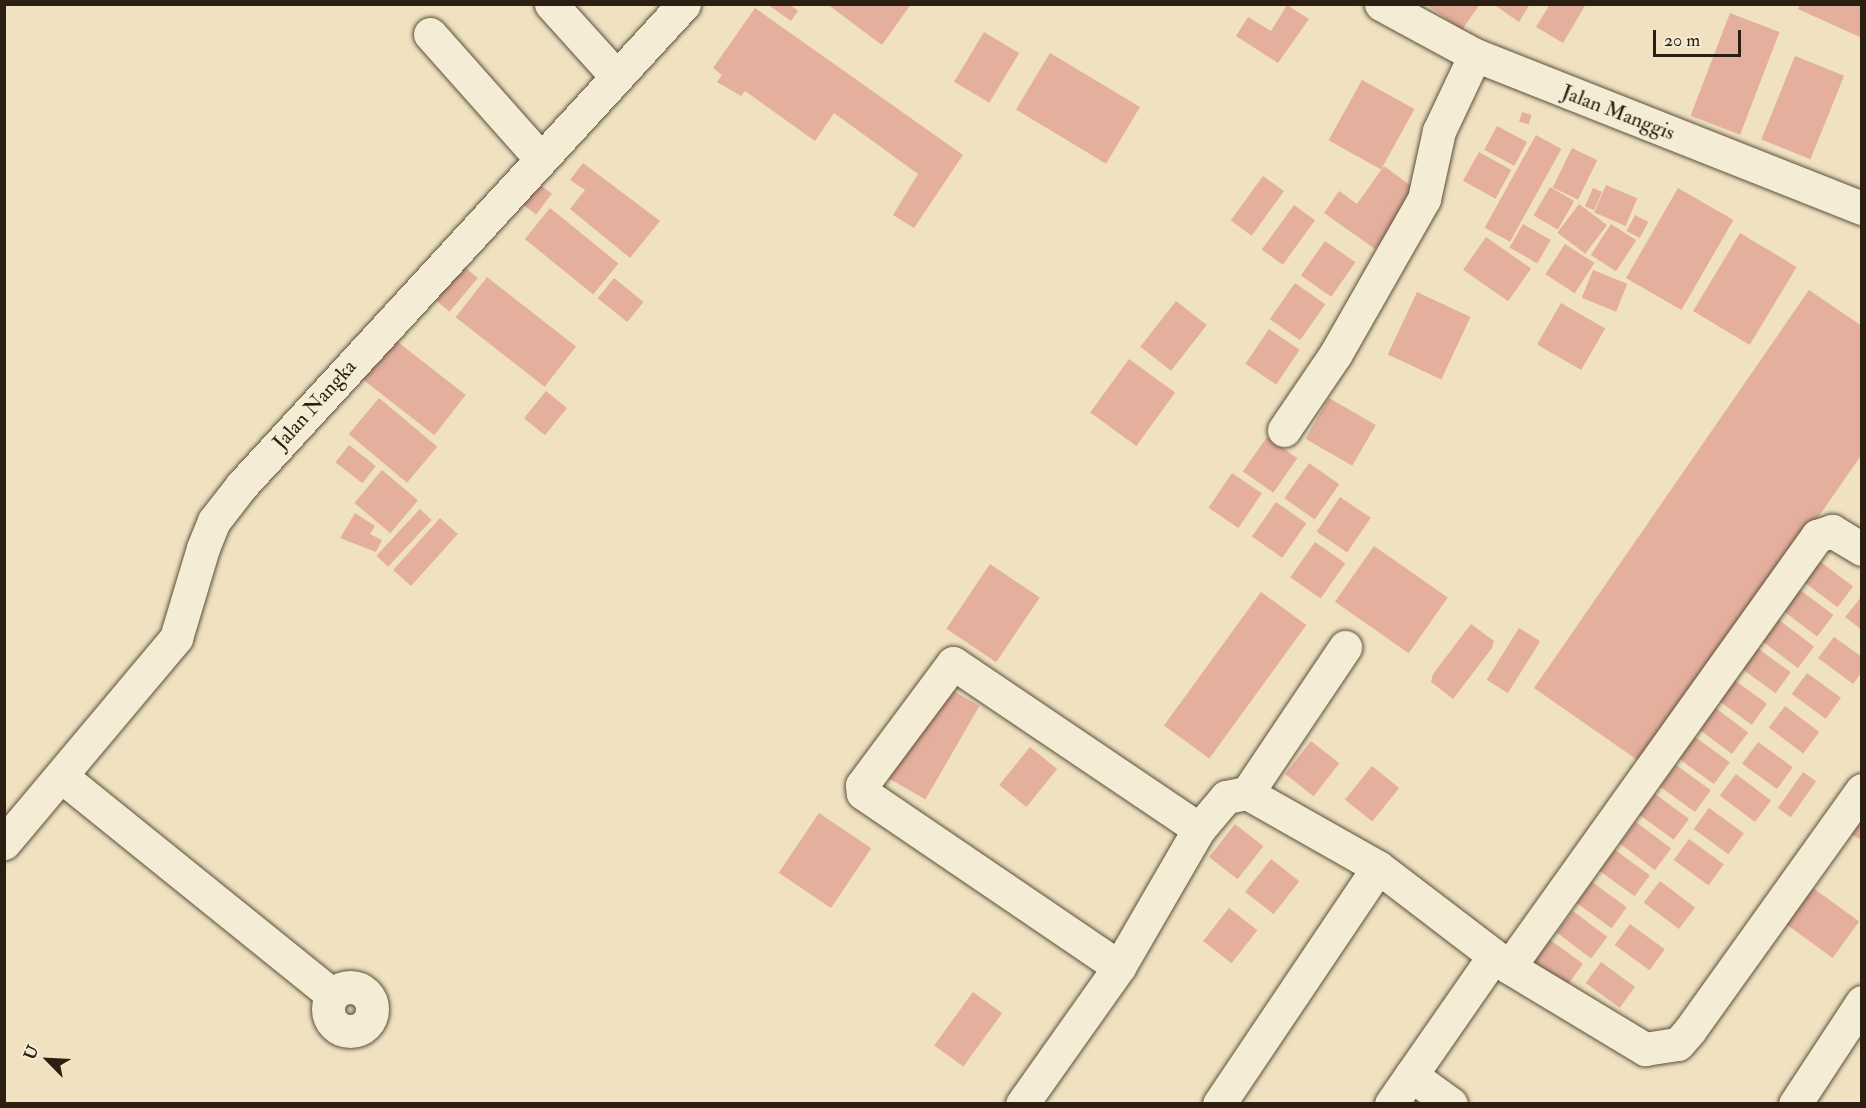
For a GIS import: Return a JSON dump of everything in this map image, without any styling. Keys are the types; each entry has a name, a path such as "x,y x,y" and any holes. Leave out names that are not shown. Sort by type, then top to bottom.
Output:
{"street":[{"path":"551,4 617,77"},
{"name":"Jalan Nangka","path":"4,843 176,638 202,548 235,494 540,158 684,4"},
{"name":"Jalan Manggis","path":"1381,4 1475,55 1862,208"},
{"path":"430,34 540,158"},
{"path":"1284,429 1335,355 1424,199 1439,131 1475,55"},
{"path":"1391,1104 1411,1075 1502,962 1817,536 1832,531 1862,549"},
{"path":"1247,793 1345,647"},
{"path":"1119,967 863,793 862,785 953,663 1199,829"},
{"path":"61,776 332,995"},
{"path":"1022,1104 1119,967 1199,829 1226,797 1247,793 1378,867 1502,962 1645,1049 1678,1044 1862,790"},
{"path":"1219,1104 1378,867"},
{"path":"1795,1104 1862,1002"},
{"path":"1411,1075 1451,1104"}],"building":[{"path":"767,4 789,4 798,11 791,21"},
{"path":"827,4 911,4 882,45"},
{"path":"1426,4 1480,4 1462,30"},
{"path":"1493,4 1530,4 1519,22"},
{"path":"1550,4 1586,4 1563,43 1536,27"},
{"path":"1800,4 1862,4 1862,38 1798,9"},
{"path":"1287,5 1309,19 1278,63 1236,36 1248,17 1271,31"},
{"path":"755,8 963,155 914,228 893,215 918,174 834,113 815,141 745,91 741,96 717,82 722,75 713,68"},
{"path":"1730,13 1779,32 1740,135 1691,116"},
{"path":"984,32 1019,53 989,103 954,82"},
{"path":"1050,53 1140,107 1106,164 1016,110"},
{"path":"1795,56 1844,76 1810,159 1761,139"},
{"path":"1362,80 1414,109 1381,169 1329,140"},
{"path":"1522,112 1532,115 1529,124 1519,122"},
{"path":"1497,126 1527,142 1514,166 1484,150"},
{"path":"1536,135 1561,149 1510,242 1485,228"},
{"path":"1572,148 1597,160 1578,200 1553,188"},
{"path":"1479,152 1511,170 1495,199 1463,181"},
{"path":"583,163 660,221 630,258 570,209 585,190 570,180"},
{"path":"1384,166 1418,191 1375,249 1324,213 1339,191 1357,204"},
{"path":"1263,176 1284,191 1252,236 1231,220"},
{"path":"535,181 552,194 536,214 519,202"},
{"path":"1606,185 1637,198 1626,226 1594,213"},
{"path":"1550,187 1574,201 1558,230 1534,216"},
{"path":"1593,188 1602,192 1594,210 1585,206"},
{"path":"1678,188 1733,220 1681,310 1626,278"},
{"path":"1579,204 1607,225 1585,254 1557,233"},
{"path":"1294,205 1315,220 1283,265 1262,249"},
{"path":"550,208 618,263 593,294 525,239"},
{"path":"1635,215 1648,222 1640,238 1627,231"},
{"path":"1523,224 1551,240 1537,263 1510,247"},
{"path":"1611,224 1636,240 1616,271 1591,255"},
{"path":"1740,233 1797,267 1750,345 1693,311"},
{"path":"1486,237 1531,269 1508,301 1463,270"},
{"path":"1325,241 1355,262 1331,297 1301,275"},
{"path":"1565,244 1594,263 1575,293 1545,274"},
{"path":"454,258 478,278 449,312 426,292"},
{"path":"1593,270 1627,284 1616,312 1582,298"},
{"path":"487,277 576,347 545,387 456,317"},
{"path":"614,278 644,302 627,322 598,298"},
{"path":"1295,283 1325,304 1300,340 1270,319"},
{"path":"1809,290 1862,326 1862,454 1646,766 1534,688"},
{"path":"1417,292 1470,317 1441,379 1388,355"},
{"path":"1176,301 1207,325 1171,371 1140,347"},
{"path":"1561,303 1605,328 1581,370 1537,345"},
{"path":"1269,329 1300,350 1276,385 1246,364"},
{"path":"394,339 466,395 434,435 363,379"},
{"path":"1129,359 1175,393 1136,446 1090,412"},
{"path":"546,391 567,408 545,435 524,418"},
{"path":"379,398 437,447 407,483 349,434"},
{"path":"1329,398 1376,425 1352,466 1306,439"},
{"path":"1267,437 1297,458 1273,493 1243,471"},
{"path":"349,445 376,466 362,483 335,462"},
{"path":"1309,463 1339,484 1315,519 1284,498"},
{"path":"382,470 418,500 390,533 354,503"},
{"path":"1232,473 1262,493 1238,528 1209,508"},
{"path":"1340,497 1371,518 1347,553 1317,532"},
{"path":"1276,502 1306,523 1282,558 1252,536"},
{"path":"420,509 432,520 388,567 376,556"},
{"path":"355,513 375,526 370,534 382,540 376,552 340,538"},
{"path":"440,518 458,534 411,586 393,570"},
{"path":"1315,542 1345,563 1321,598 1290,577"},
{"path":"1374,546 1448,598 1409,653 1335,602"},
{"path":"1818,560 1853,586 1837,607 1802,581"},
{"path":"990,564 1040,598 996,662 946,629"},
{"path":"1799,589 1833,615 1817,636 1783,611"},
{"path":"1261,592 1306,625 1209,758 1164,725"},
{"path":"1862,596 1862,630 1845,617"},
{"path":"1779,620 1814,646 1798,668 1763,642"},
{"path":"1471,624 1494,641 1492,648 1453,699 1431,682 1433,674"},
{"path":"1519,628 1540,641 1508,693 1487,680"},
{"path":"1834,637 1862,657 1862,672 1853,684 1818,658"},
{"path":"1756,647 1791,672 1776,693 1741,668"},
{"path":"1807,673 1841,698 1826,719 1792,694"},
{"path":"1733,679 1767,704 1752,725 1718,700"},
{"path":"943,685 979,706 925,800 889,779"},
{"path":"1713,706 1748,732 1732,754 1697,728"},
{"path":"1785,706 1819,732 1803,753 1769,728"},
{"path":"1695,737 1730,762 1714,784 1679,759"},
{"path":"1311,741 1339,763 1314,796 1285,774"},
{"path":"1758,742 1793,767 1777,789 1742,764"},
{"path":"1030,747 1057,769 1026,807 999,785"},
{"path":"1676,765 1711,790 1695,812 1660,787"},
{"path":"1372,766 1399,788 1372,821 1345,799"},
{"path":"1803,772 1816,781 1791,817 1778,808"},
{"path":"1736,774 1771,800 1755,822 1720,796"},
{"path":"1655,794 1689,819 1674,840 1640,815"},
{"path":"1709,808 1744,833 1729,854 1694,829"},
{"path":"819,813 871,848 831,908 779,873"},
{"path":"1862,815 1862,840 1851,834"},
{"path":"1636,822 1671,848 1655,870 1620,844"},
{"path":"1235,824 1263,846 1238,879 1209,857"},
{"path":"1689,839 1724,864 1709,885 1674,860"},
{"path":"1615,850 1650,875 1635,896 1600,871"},
{"path":"1271,859 1299,881 1274,914 1245,892"},
{"path":"1660,881 1695,907 1679,929 1644,903"},
{"path":"1592,882 1627,907 1612,928 1577,903"},
{"path":"1813,888 1859,922 1833,958 1787,924"},
{"path":"1229,908 1257,930 1232,963 1203,941"},
{"path":"1573,911 1607,937 1591,958 1557,933"},
{"path":"1630,924 1665,949 1650,970 1615,945"},
{"path":"1549,939 1583,964 1567,986 1533,961"},
{"path":"1601,962 1635,987 1620,1008 1586,983"},
{"path":"973,992 1002,1013 963,1067 934,1045"}]}
